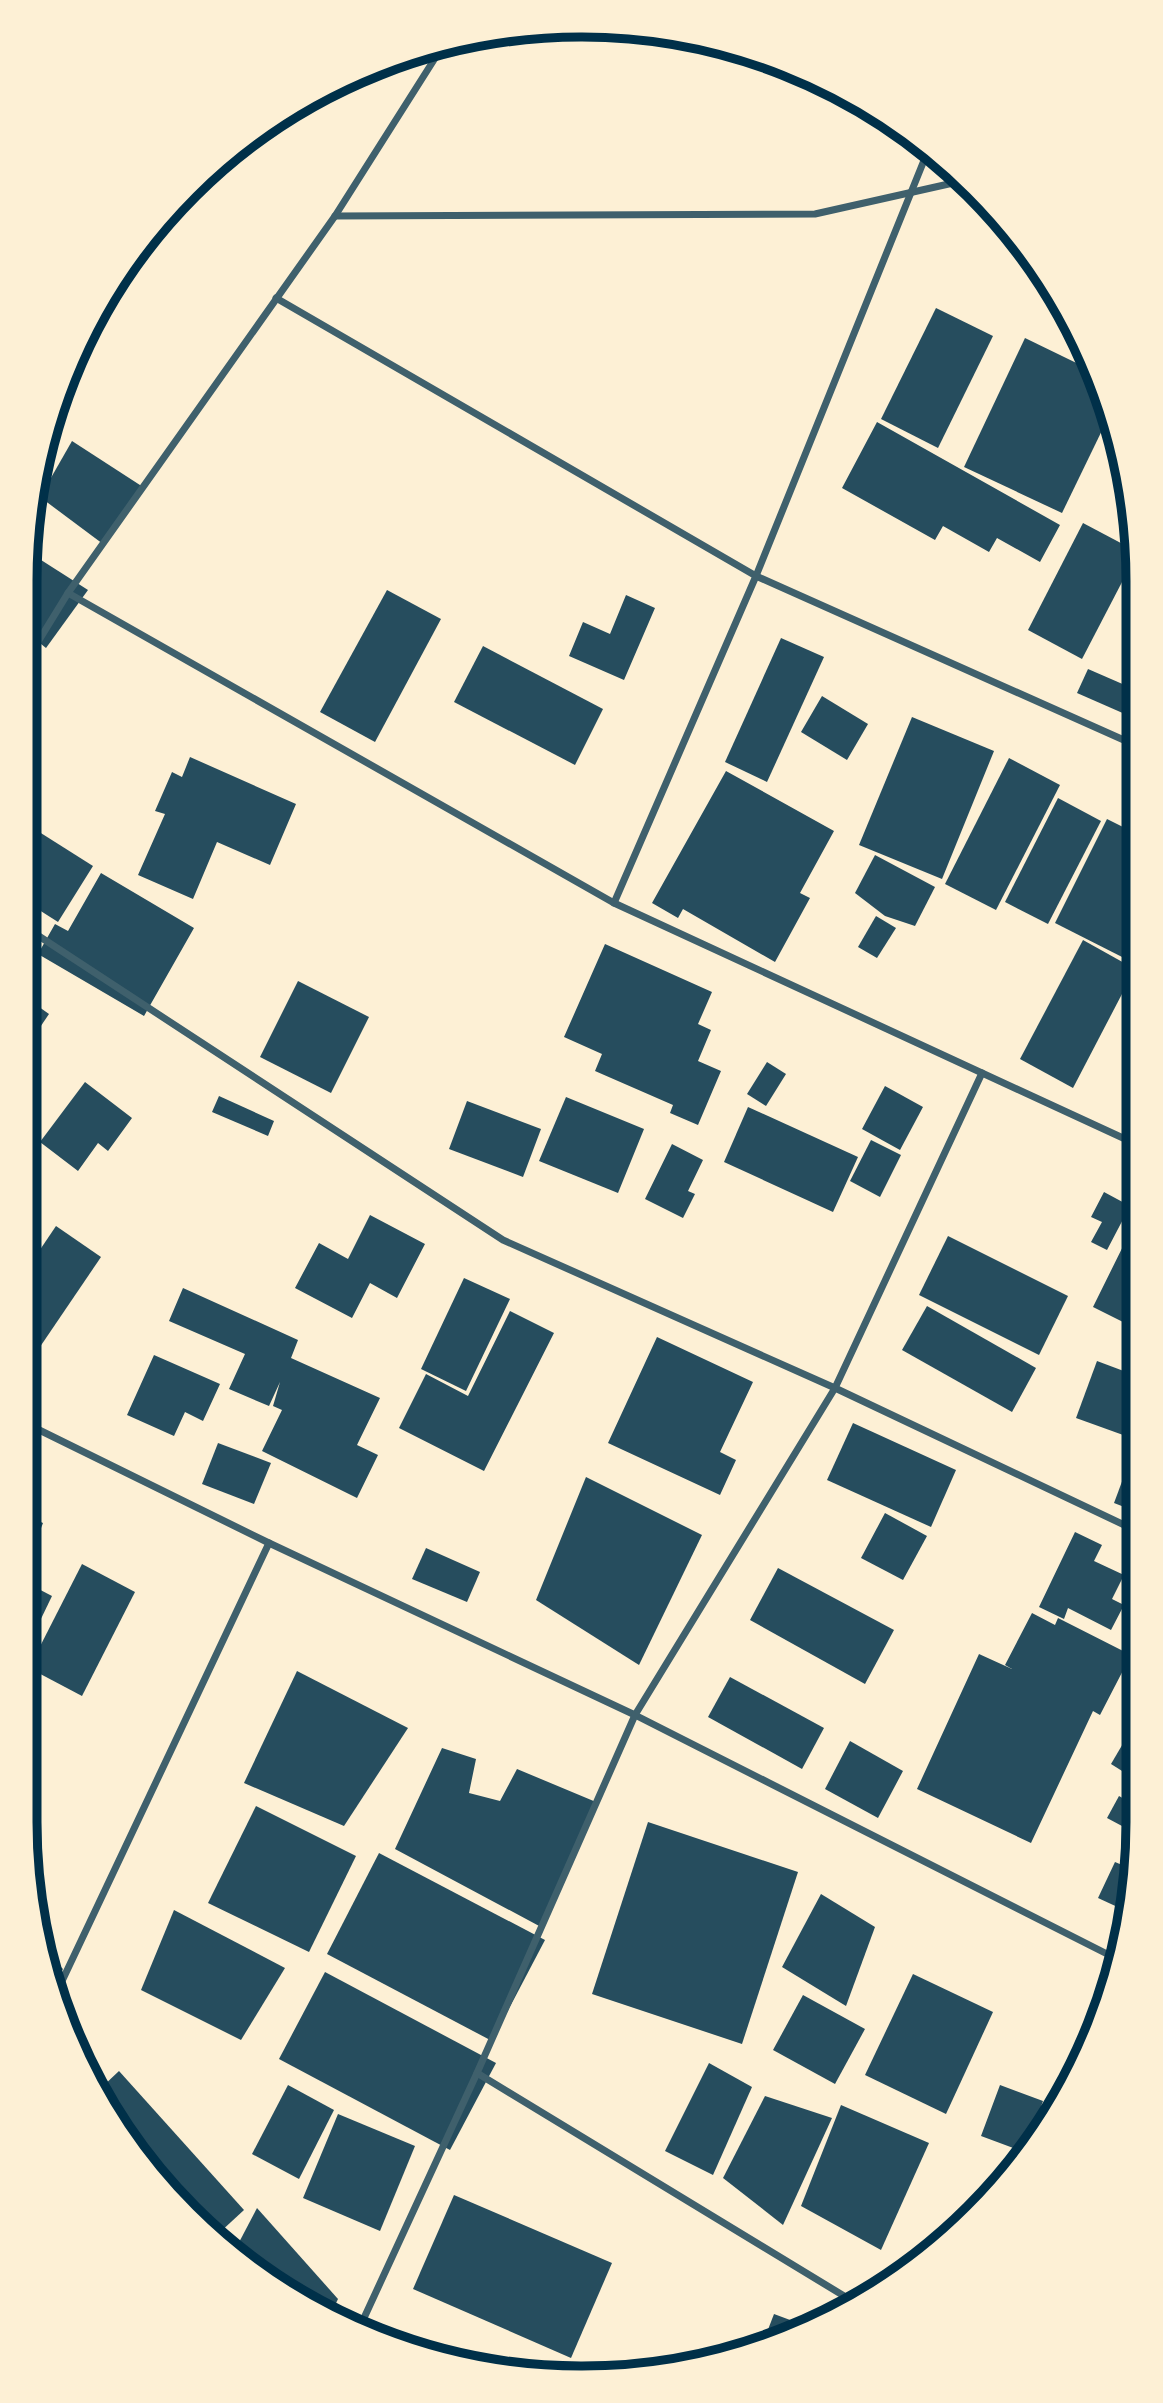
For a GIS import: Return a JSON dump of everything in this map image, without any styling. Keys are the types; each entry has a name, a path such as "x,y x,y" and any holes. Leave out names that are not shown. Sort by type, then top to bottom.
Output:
{"street":[{"path":"37,642 68,593 335,216 436,57"},
{"path":"614,903 756,576 925,159"},
{"path":"335,216 815,214 953,183"},
{"path":"276,298 756,576 1126,741"},
{"path":"68,593 614,903 1126,1139"},
{"path":"37,936 503,1240 835,1388 1126,1525"},
{"path":"363,2320 477,2073 635,1714 835,1388 982,1073"},
{"path":"37,1429 269,1543 635,1714 1110,1954"},
{"path":"61,1982 269,1543"},
{"path":"477,2073 846,2297"}],"building":[{"path":"936,308 993,336 938,448 881,419"},
{"path":"1025,338 1081,365 1104,427 1062,513 964,467"},
{"path":"877,422 1060,525 1040,562 997,538 989,552 943,526 935,540 842,488"},
{"path":"72,441 143,487 103,544 43,499 45,489"},
{"path":"1083,523 1125,545 1126,575 1082,659 1028,630"},
{"path":"38,558 88,590 46,648 37,641"},
{"path":"387,590 441,619 375,742 320,712"},
{"path":"626,595 655,608 624,680 569,656 583,622 610,634"},
{"path":"781,638 824,657 767,782 725,762"},
{"path":"483,646 603,709 575,765 454,702"},
{"path":"1088,669 1126,686 1126,714 1077,693"},
{"path":"822,696 868,724 847,760 801,732"},
{"path":"912,717 994,751 942,879 859,845"},
{"path":"190,757 296,804 270,865 217,842 193,899 138,875 165,814 155,811 172,772 182,777"},
{"path":"1009,758 1060,785 996,910 945,884"},
{"path":"726,771 834,831 800,893 810,898 775,962 683,909 678,918 652,903"},
{"path":"1058,798 1101,821 1048,924 1005,902"},
{"path":"1107,819 1126,828 1126,959 1055,923"},
{"path":"37,831 93,866 58,922 37,909"},
{"path":"875,855 935,887 915,926 885,916 855,893"},
{"path":"101,873 194,928 144,1016 38,954 55,924 68,931"},
{"path":"876,916 896,928 877,958 858,947"},
{"path":"1083,940 1126,964 1126,986 1073,1088 1020,1059"},
{"path":"605,944 712,992 698,1024 711,1030 698,1061 721,1071 698,1125 670,1113 673,1105 595,1071 602,1054 564,1037"},
{"path":"298,981 369,1017 331,1093 260,1057"},
{"path":"37,1006 49,1014 37,1032"},
{"path":"767,1062 786,1074 766,1106 747,1094"},
{"path":"85,1082 132,1118 108,1151 98,1143 78,1171 40,1142"},
{"path":"885,1086 923,1107 900,1150 862,1129"},
{"path":"219,1096 274,1121 268,1136 212,1112"},
{"path":"566,1097 644,1129 618,1193 539,1161"},
{"path":"467,1101 541,1129 523,1177 449,1149"},
{"path":"748,1107 858,1157 833,1212 724,1162"},
{"path":"871,1140 901,1155 880,1197 850,1181"},
{"path":"672,1144 703,1160 688,1191 695,1194 683,1218 645,1199"},
{"path":"1104,1192 1126,1204 1126,1214 1107,1250 1091,1242 1102,1222 1091,1217"},
{"path":"370,1215 425,1244 397,1298 370,1283 352,1318 295,1288 319,1243 348,1259"},
{"path":"56,1226 101,1257 37,1351 37,1254"},
{"path":"948,1236 1068,1296 1039,1355 919,1295"},
{"path":"1126,1240 1126,1324 1093,1307"},
{"path":"464,1278 510,1299 466,1391 421,1369"},
{"path":"183,1288 298,1340 291,1358 380,1398 357,1445 378,1455 357,1498 262,1451 282,1410 273,1406 280,1382 269,1406 229,1389 245,1354 169,1321"},
{"path":"927,1306 1036,1368 1012,1412 902,1350"},
{"path":"510,1311 554,1333 484,1471 399,1428 426,1374 468,1396"},
{"path":"657,1337 753,1382 720,1452 736,1460 720,1495 608,1443"},
{"path":"154,1355 220,1384 203,1421 185,1412 174,1436 127,1415"},
{"path":"1097,1361 1126,1372 1126,1436 1076,1418"},
{"path":"853,1423 956,1470 931,1527 827,1480"},
{"path":"218,1443 271,1463 254,1504 202,1484"},
{"path":"1126,1471 1126,1508 1114,1503"},
{"path":"586,1477 702,1535 639,1665 536,1600"},
{"path":"885,1513 927,1536 903,1580 861,1558"},
{"path":"37,1520 43,1523 37,1538"},
{"path":"1075,1532 1102,1545 1094,1561 1124,1575 1112,1599 1124,1605 1111,1630 1068,1608 1064,1619 1039,1607"},
{"path":"426,1548 480,1572 467,1602 412,1579"},
{"path":"82,1564 135,1592 82,1696 37,1672 37,1652"},
{"path":"778,1568 894,1630 865,1684 750,1620"},
{"path":"37,1588 52,1596 37,1627"},
{"path":"1032,1613 1055,1625 1058,1618 1126,1652 1126,1665 1100,1715 1093,1711 1031,1843 917,1789 979,1654 1012,1669 1005,1665"},
{"path":"297,1671 408,1728 344,1826 244,1783"},
{"path":"730,1677 824,1728 802,1769 708,1717"},
{"path":"1126,1738 1126,1773 1111,1764"},
{"path":"850,1741 903,1771 878,1818 825,1789"},
{"path":"442,1748 476,1759 469,1793 500,1801 517,1769 596,1802 541,1927 395,1849"},
{"path":"1119,1796 1126,1800 1126,1828 1107,1818"},
{"path":"256,1806 356,1856 309,1952 208,1903"},
{"path":"648,1822 798,1872 742,2044 592,1994"},
{"path":"379,1853 545,1940 492,2041 327,1954"},
{"path":"1115,1862 1124,1866 1119,1908 1098,1898"},
{"path":"821,1894 875,1927 846,2006 782,1967"},
{"path":"174,1910 285,1968 241,2040 141,1990"},
{"path":"55,1961 63,1969 59,1975"},
{"path":"325,1972 496,2063 450,2150 279,2059"},
{"path":"913,1974 993,2012 946,2114 865,2075"},
{"path":"803,1995 865,2029 835,2084 773,2050"},
{"path":"709,2063 752,2087 713,2175 665,2151"},
{"path":"119,2071 244,2210 222,2231 196,2207 149,2153 105,2084"},
{"path":"288,2085 334,2110 299,2179 252,2154"},
{"path":"1000,2085 1043,2101 1036,2121 1017,2149 981,2136"},
{"path":"765,2096 832,2118 783,2225 723,2178"},
{"path":"841,2105 929,2143 881,2250 801,2206"},
{"path":"338,2114 415,2146 380,2231 303,2198"},
{"path":"454,2195 612,2263 571,2358 413,2289"},
{"path":"257,2208 338,2299 334,2307 279,2274 238,2244"},
{"path":"774,2314 796,2322 790,2325 766,2334"}]}
